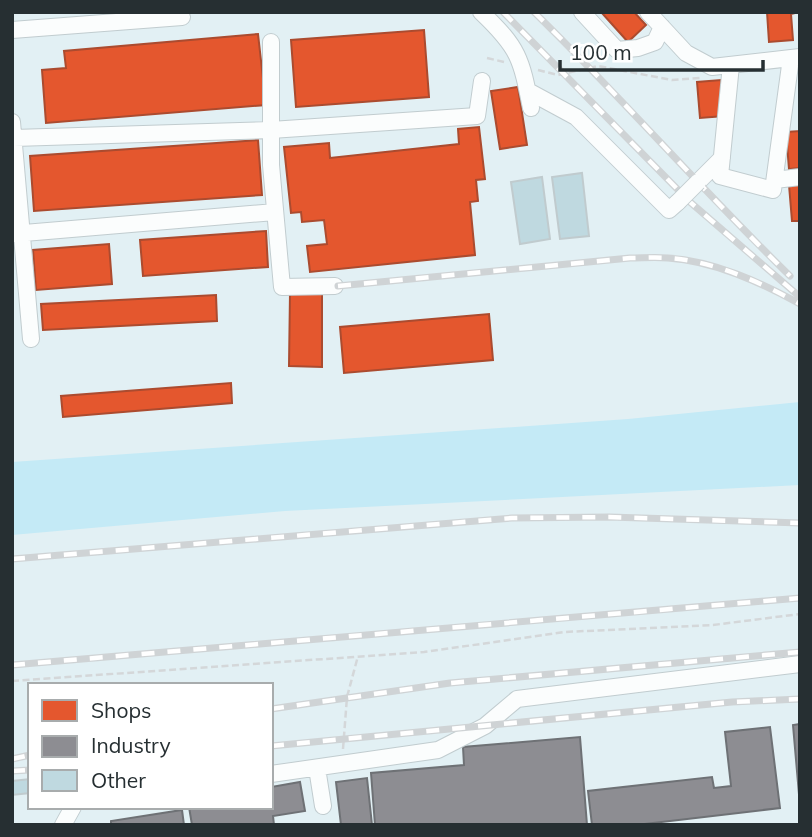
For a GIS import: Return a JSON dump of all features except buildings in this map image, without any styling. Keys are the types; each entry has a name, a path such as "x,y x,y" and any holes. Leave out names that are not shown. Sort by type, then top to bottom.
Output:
{"lane":[{"path":"481,12 507,36 522,66 529,99 576,117 669,211 722,158"},
{"path":"582,12 617,50 638,48 655,42 662,27"},
{"path":"648,12 686,53 712,67 731,70 795,58 773,190 720,176 731,70"},
{"path":"12,30 132,16 182,17"},
{"path":"271,42 271,165 282,287 335,286"},
{"path":"31,339 17,233 13,130 271,130 477,116 482,81"},
{"path":"775,180 800,177"},
{"path":"17,233 275,212"},
{"path":"273,774 438,750 485,726 517,699 800,664"},
{"path":"317,768 323,806"},
{"path":"63,825 72,809"}],"path":[{"path":"487,58 558,75 598,66 672,80 731,70"},
{"path":"12,681 424,652 565,632 713,625 800,614"},
{"path":"341,764 347,697 358,656"}],"shaded area":[{"path":"800,402 800,485 285,511 12,535 12,462 628,419"}],"railway":[{"path":"503,12 690,202 800,297"},
{"path":"534,12 790,276"},
{"path":"338,286 630,258 663,258 719,268 800,304"},
{"path":"12,559 512,518 609,517 800,523"},
{"path":"12,665 800,598"},
{"path":"273,709 450,683 800,652"},
{"path":"273,746 732,702 800,699"},
{"path":"12,759 28,755"},
{"path":"12,771 28,770"}]}
